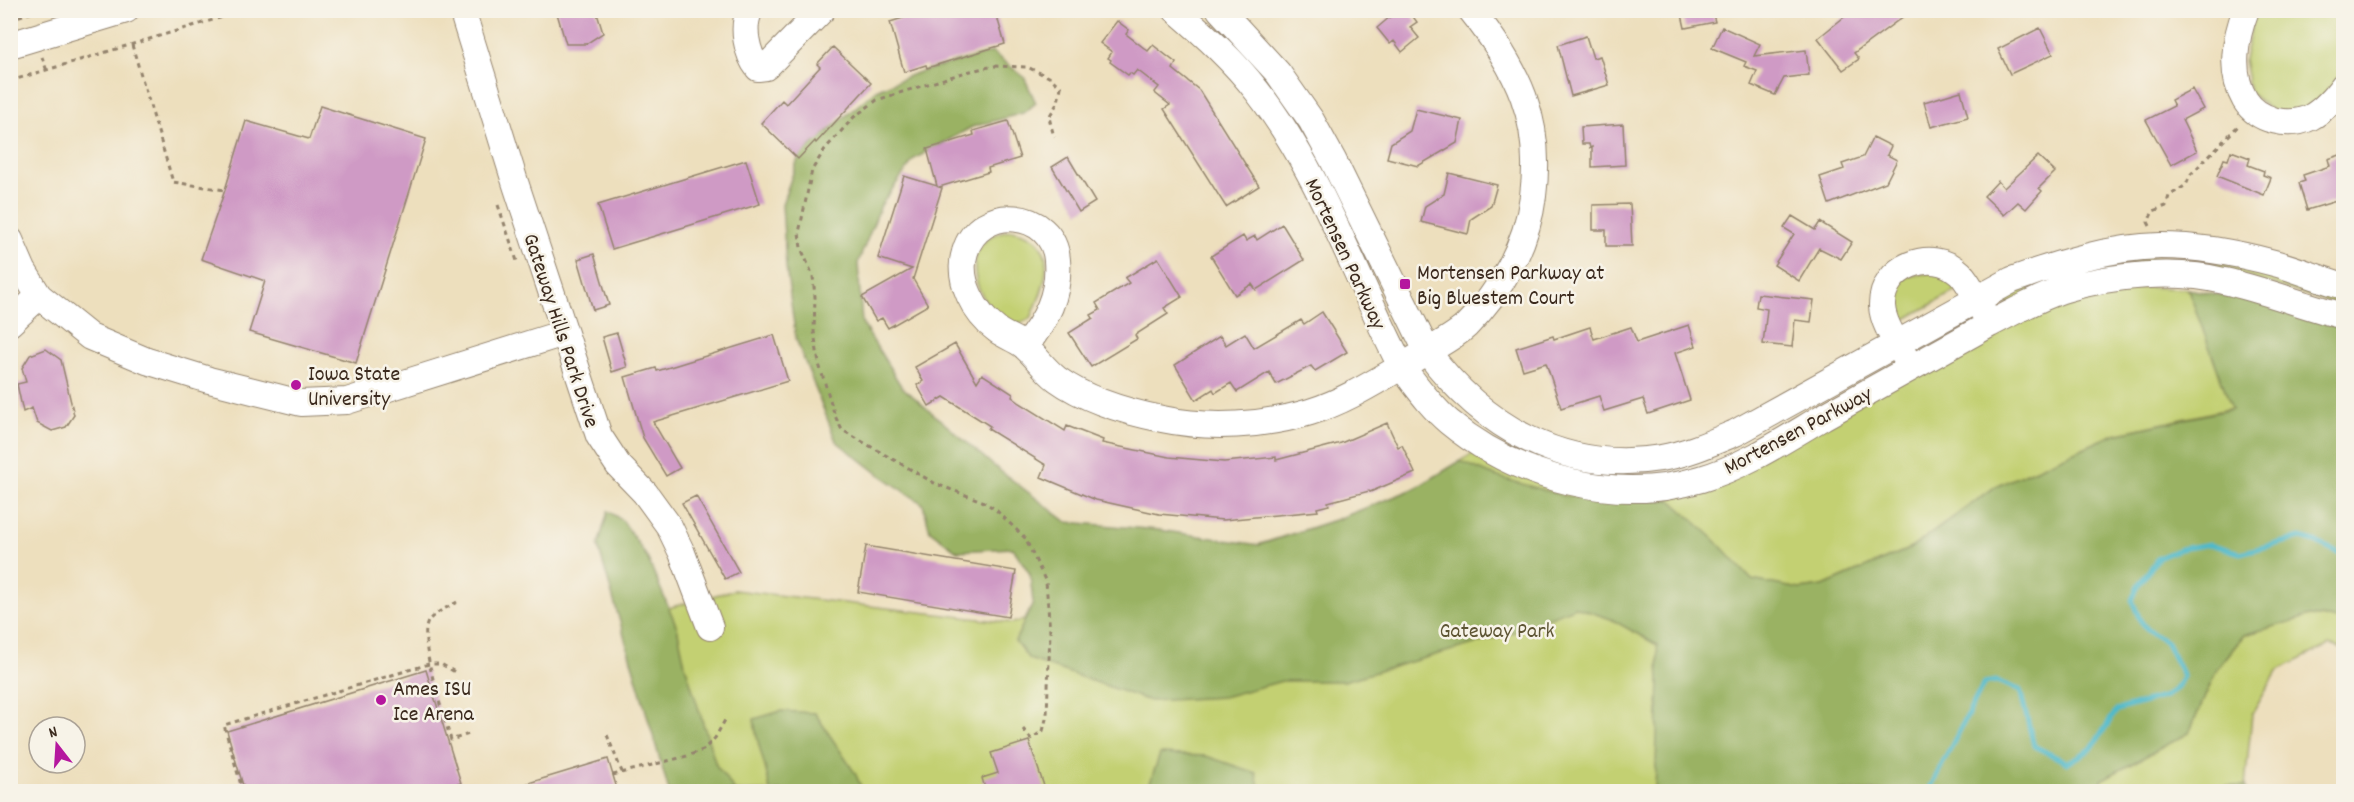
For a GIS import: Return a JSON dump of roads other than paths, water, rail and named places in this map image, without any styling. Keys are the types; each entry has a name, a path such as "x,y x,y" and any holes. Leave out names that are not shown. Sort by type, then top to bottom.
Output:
{"street":[{"path":"10,45 126,10"},
{"name":"Gateway Hills Park Drive","path":"462,10 598,436 618,465 645,493 669,526 682,553 710,627"},
{"path":"750,10 747,15 746,31 750,58 758,68 766,68 822,10"},
{"name":"Mortensen Parkway","path":"1176,10 1216,46 1257,91 1289,138 1311,176 1401,366 1420,391 1447,420 1483,447 1537,472 1572,483 1616,488 1658,487 1701,479 1748,460 1990,324 2028,304 2065,289 2115,279 2167,274 2222,280 2343,316"},
{"name":"Mortensen Parkway","path":"1220,10 1278,73 1311,120 1427,351 1466,398 1516,434 1577,456 1619,460 1661,458 1701,447 1735,433 1896,342 2012,280 2054,265 2104,253 2159,246 2231,253 2276,263 2343,286"},
{"path":"1025,346 1037,331 1055,295 1059,274 1057,252 1049,236 1034,223 1009,217 983,226 972,236 964,253 964,272 968,292 979,314 996,329 1025,346 1057,379 1082,393 1164,420 1202,424 1254,423 1310,412 1360,390 1463,329 1498,288 1514,258 1530,219 1536,172 1535,133 1522,88 1503,55 1471,10"},
{"path":"2246,10 2238,33 2235,53 2239,84 2245,100 2254,111 2265,118 2280,122 2296,122 2324,108 2343,85"},
{"path":"10,240 23,270 39,296 90,337 116,350 209,380 301,403 347,402 564,333"},
{"path":"1911,368 1884,316 1883,294 1887,283 1905,267 1932,260 1960,273 1990,324"},
{"path":"10,323 39,296"}],"waterway":[{"path":"1928,792 1984,683 1996,681 2020,690 2034,746 2068,763 2091,749 2117,710 2166,696 2177,688 2183,676 2167,643 2148,630 2140,620 2132,600 2138,586 2158,558 2180,549 2210,544 2240,553 2301,538 2344,555"}],"place":[{"name":"Mortensen Parkway at Big Bluestem Court","path":"1405,284"},
{"name":"Iowa State University","path":"296,385"},
{"name":"Ames ISU Ice Arena","path":"381,700"}],"park label":[{"name":"Gateway Park","path":"1497,629"}]}
